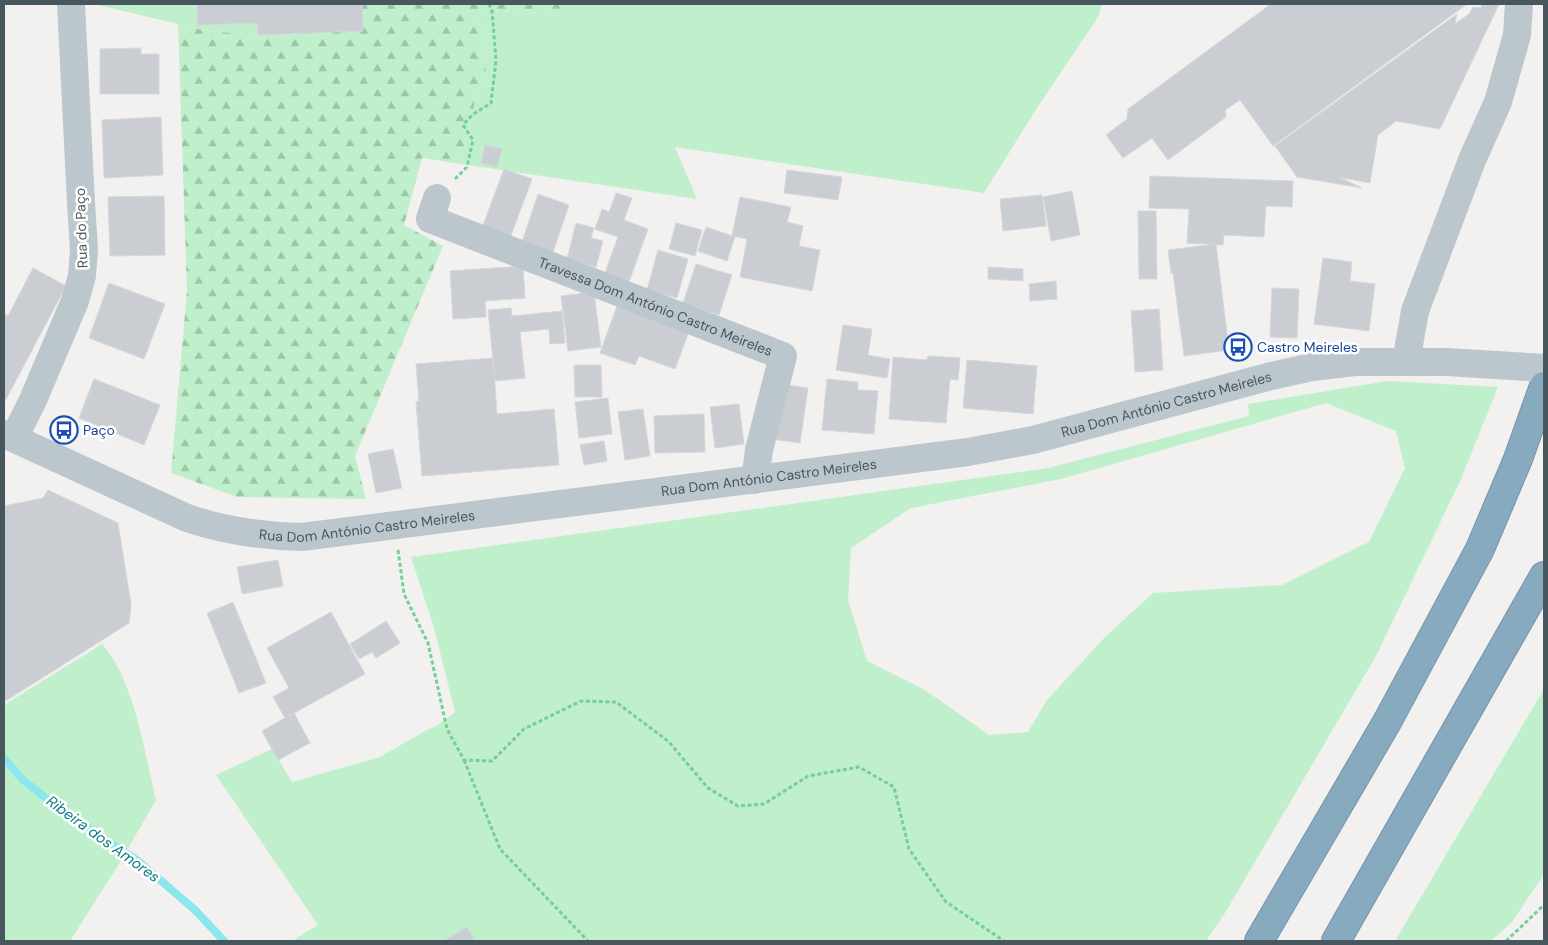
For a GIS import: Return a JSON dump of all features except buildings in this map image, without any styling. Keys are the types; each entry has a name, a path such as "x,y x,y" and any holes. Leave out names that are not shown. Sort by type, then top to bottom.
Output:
{"highway":[{"path":"1259,941 1387,722 1480,549 1518,459 1544,386"},
{"path":"1528,604 1544,568"},
{"path":"1336,941 1544,576"}],"street":[{"name":"Rua do Paço","path":"9,436 33,400 75,301 82,276 84,250 71,4"},
{"path":"1406,362 1415,311 1472,160 1498,102 1516,35 1519,4"},
{"name":"Travessa Dom António Castro Meireles","path":"437,198 430,219 783,356 759,450 755,480"},
{"name":"Rua Dom António Castro Meireles","path":"9,436 188,518 210,526 257,535 302,537 968,452 1033,440 1312,367 1355,362 1447,362 1544,368"}],"path":[{"path":"437,198 467,167 473,140 463,125 472,115 491,103 496,60 492,11 489,4"},
{"path":"395,526 404,594 428,643 446,729 464,760 500,849 588,941"},
{"path":"464,760 492,761 524,729 581,701 616,702 668,741 708,788 738,806 764,804 808,776 859,767 894,787 909,849 946,902 1004,941"},
{"path":"1506,941 1544,905"}],"green space":[{"path":"94,4 362,4 363,31 258,35 207,31"},
{"path":"362,4 564,4 556,16 478,9 486,74 475,101 461,164 422,158 404,225 443,246 355,456 366,499 237,497 171,473 187,291 178,24 207,31 258,35 362,31"},
{"path":"564,4 1102,4 1098,17 1035,111 984,193 675,147 697,199 461,164 475,101 486,74 478,9 556,16"},
{"path":"1388,381 1498,387 1461,479 1376,656 1225,913 1206,941 292,941 318,925 216,775 272,749 292,782 380,757 438,725 455,712 434,628 411,557 1048,468 1249,416 1248,404","holes":["1326,403 1396,431 1405,468 1369,542 1282,585 1153,593 1105,637 1047,700 1028,732 989,735 925,690 867,661 848,600 851,548 911,508 1061,479"]},
{"path":"102,644 113,659 130,697 143,740 156,800 119,864 70,941 4,941 4,705"},
{"path":"1544,689 1544,874 1512,922 1491,941 1395,941"}],"waterway":[{"name":"Ribeira dos Amores","path":"4,758 22,779 52,803 137,860 195,910 224,941"}],"place":[{"name":"Castro Meireles","path":"1238,347"},
{"name":"Paço","path":"64,430"}]}
